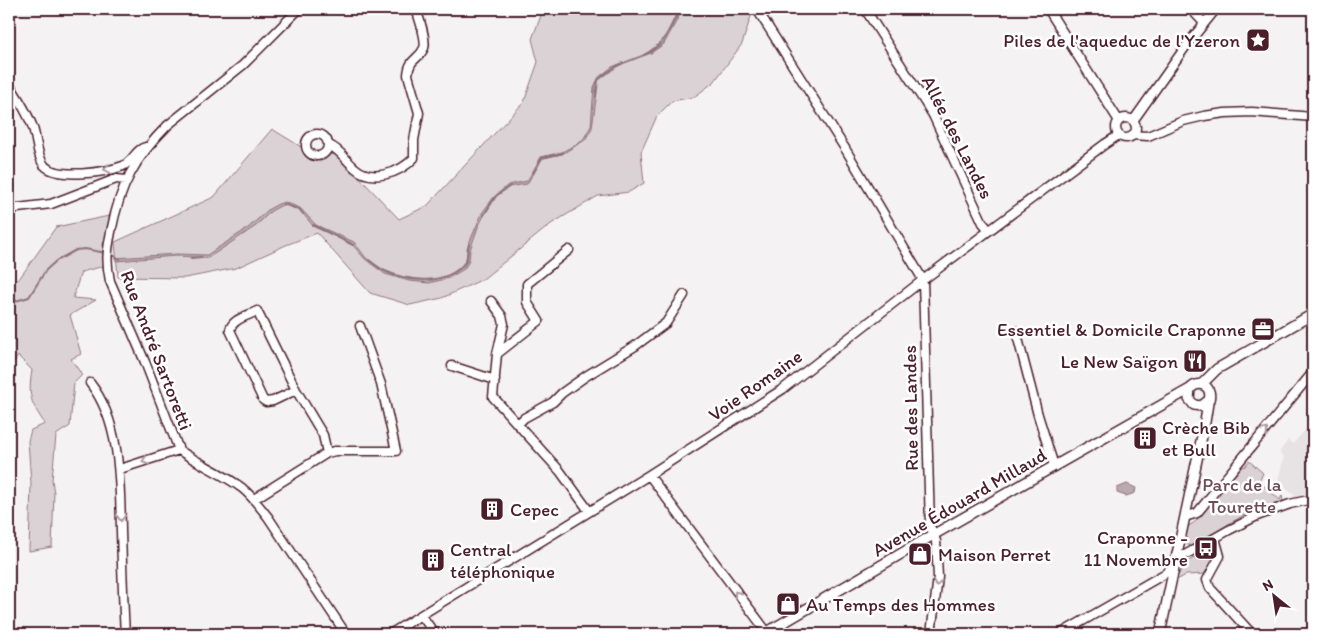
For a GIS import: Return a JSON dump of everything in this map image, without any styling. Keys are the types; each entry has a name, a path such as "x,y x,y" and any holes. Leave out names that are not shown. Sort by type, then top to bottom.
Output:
{"main road":[{"path":"1202,384 1217,369 1313,314"},
{"path":"1160,634 1210,391 1217,369"},
{"path":"1189,399 1190,389 1195,384 1202,384 1210,391"},
{"name":"Avenue Édouard Millaud","path":"765,633 932,535 1190,389"},
{"path":"1172,398 1189,399 1197,406 1205,422"},
{"path":"1197,406 1208,403"}],"street":[{"name":"Rue André Sartoretti","path":"179,450 145,362 110,281 107,252 120,192 148,146 168,125 243,65 299,9"},
{"path":"329,145 338,150 356,169 370,176 387,174 407,165 414,158 414,140 419,113 408,69 410,63 424,48 424,40 416,9"},
{"path":"759,9 758,11 846,150 923,280"},
{"name":"Allée des Landes","path":"865,9 933,115 983,223 989,230"},
{"path":"1048,9 1119,121"},
{"path":"1191,9 1204,23"},
{"path":"1133,121 1216,9"},
{"path":"9,84 29,118 41,159 50,170 86,173 122,166 129,162 140,148 148,146"},
{"path":"1133,135 1136,128 1133,121 1125,118 1119,121 1116,126 1119,135 1124,138 1133,135 1148,136 1183,121 1225,114 1260,112 1313,117"},
{"name":"Voie Romaine","path":"390,634 649,475 783,389 989,230 1119,135"},
{"path":"9,209 51,204 116,179 126,180"},
{"path":"497,354 539,321 527,302 527,284 569,250"},
{"name":"Rue des Landes","path":"923,280 930,512 932,535 936,541 938,577 931,634"},
{"path":"518,424 524,418 553,402 562,393 635,346 666,323 684,295"},
{"path":"491,301 502,316 504,324 497,354 493,397 560,471 589,511"},
{"path":"296,390 273,401 266,402 262,400 230,330 234,322 257,312 296,390 323,435 327,453"},
{"path":"254,499 327,453 335,451 396,451 381,384 360,326"},
{"path":"1016,331 1038,415 1054,466"},
{"path":"452,366 495,380"},
{"path":"1185,517 1197,512 1313,372"},
{"path":"90,384 99,395 103,405 120,469 125,634"},
{"path":"120,469 179,450 235,484 254,499 346,634"},
{"path":"649,475 765,633"},
{"path":"1060,634 1166,573 1183,556 1215,538 1257,516 1313,498"},
{"path":"1215,538 1220,556 1207,580 1210,588 1252,634"},
{"path":"421,615 434,634"}],"shaded area":[{"path":"681,9 683,9 664,44 651,53 617,66 598,80 595,86 596,99 592,128 585,140 562,154 542,158 527,184 508,187 496,196 478,227 470,250 469,261 464,269 449,278 429,283 409,281 385,274 365,259 351,243 314,227 299,209 284,204 271,211 256,226 208,258 175,256 116,261 115,258 177,254 207,255 248,228 269,209 285,202 300,208 316,225 354,242 366,258 388,273 409,279 433,280 453,274 464,266 467,260 467,248 482,213 494,197 508,185 527,181 541,157 562,152 584,138 591,126 594,87 599,77 612,67 651,52 663,43"},
{"path":"1313,421 1313,492 1296,497 1278,481 1284,456 1280,454 1280,451 1288,440 1293,444"},
{"path":"1127,484 1136,488 1135,493 1126,496 1117,493 1117,488"}],"green space":[{"path":"569,9 753,10 742,44 714,82 694,97 672,101 657,116 641,152 644,183 629,192 598,196 551,224 483,279 442,298 410,305 370,293 317,233 236,268 185,278 118,277 115,242 214,197 272,129 316,156 337,154 399,219 427,206 524,102 538,62 532,39 542,13"},
{"path":"114,215 103,244 104,266 81,272 73,298 96,300 70,315 81,354 71,359 82,375 74,383 70,426 56,435 52,480 54,493 52,547 29,551 31,483 28,441 31,430 45,424 31,398 32,370 18,356 9,370 9,282 19,279 56,227"},
{"name":"Parc de la Tourette","path":"1249,461 1263,473 1259,482 1280,500 1282,495 1283,502 1244,515 1191,546 1186,544 1184,540 1187,527 1195,522 1241,465 1244,467"},
{"name":"Parc de la Tourette","path":"1212,547 1215,548 1217,556 1205,574 1186,575 1175,581 1185,563"}],"waterway":[{"path":"644,55 662,41 679,9"},
{"path":"596,97 598,80 623,63"},
{"path":"533,174 542,158 563,153"},
{"path":"484,215 496,196 510,186"},
{"path":"283,204 300,210 303,214"},
{"path":"313,225 353,245"},
{"path":"369,260 383,270 395,275 427,280 448,275 457,270 467,258 469,244"},
{"path":"9,303 29,297 46,270 56,261 76,250 85,249 106,253"},
{"path":"111,254 120,259"},
{"path":"191,258 201,257"}],"place":[{"name":"Piles de l'aqueduc de l'Yzeron","path":"1258,40"},
{"name":"Essentiel & Domicile Craponne","path":"1263,329"},
{"name":"Le New Saïgon","path":"1195,361"},
{"name":"Crèche Bib et Bull","path":"1145,438"},
{"name":"Cepec","path":"492,509"},
{"name":"Craponne - 11 Novembre","path":"1206,548"},
{"name":"Maison Perret","path":"920,554"},
{"name":"Central téléphonique","path":"433,560"},
{"name":"Au Temps des Hommes","path":"788,604"}]}
